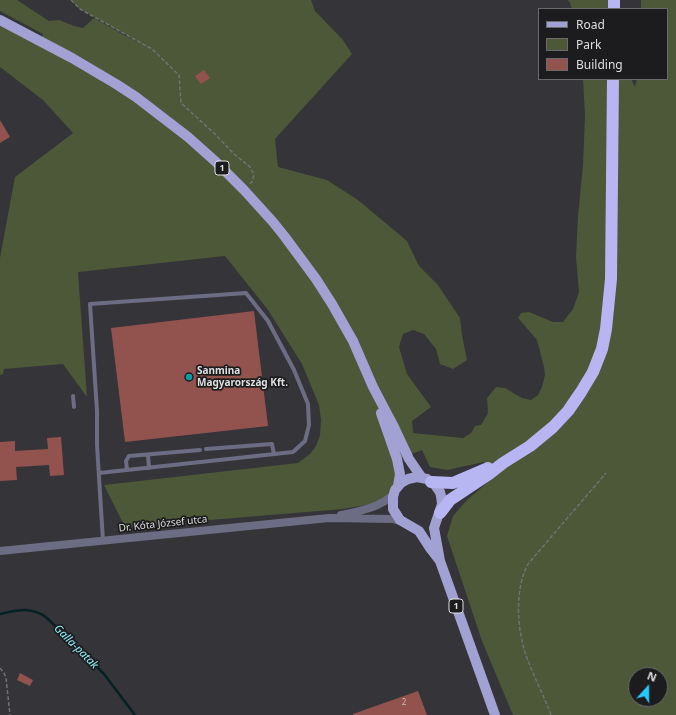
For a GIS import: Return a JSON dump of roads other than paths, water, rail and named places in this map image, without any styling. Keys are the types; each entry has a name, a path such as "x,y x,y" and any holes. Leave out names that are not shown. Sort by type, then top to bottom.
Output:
{"highway":[{"path":"440,513 450,500 536,441 553,427 568,411 593,372 602,349 606,329 611,279 613,80"},
{"path":"427,480 439,483 453,482 503,463"}],"main road":[{"name":"1","path":"0,20 72,58 116,84 136,97 188,137 244,190 277,227 316,279 353,342 373,387 409,459 427,480 438,488 442,504 434,528 440,561 495,715"},
{"name":"1","path":"373,387 397,459 400,474 392,502 393,509 397,516 419,531 440,561"},
{"path":"396,490 401,483 408,479 417,477 427,480"},
{"path":"407,524 420,527 435,520 440,513"}],"street":[{"path":"329,518 370,508 387,500 396,490"},
{"path":"329,518 393,519 407,524"},
{"name":"Dr. Kóta József utca","path":"0,551 329,518"}],"lane":[{"path":"99,473 293,452 305,441 309,425 308,404 294,370 268,321 246,293 90,304 97,411 97,444 103,541"},
{"path":"74,396 74,407"},
{"path":"206,449 272,444 274,454"},
{"path":"127,470 126,461 129,456 200,450"},
{"path":"148,454 150,468"}],"waterway":[{"name":"Galla-patak","path":"0,614 19,610 30,610 47,618 104,674 135,715"}],"place":[{"name":"Sanmina Magyarország Kft.","path":"189,377"}]}
